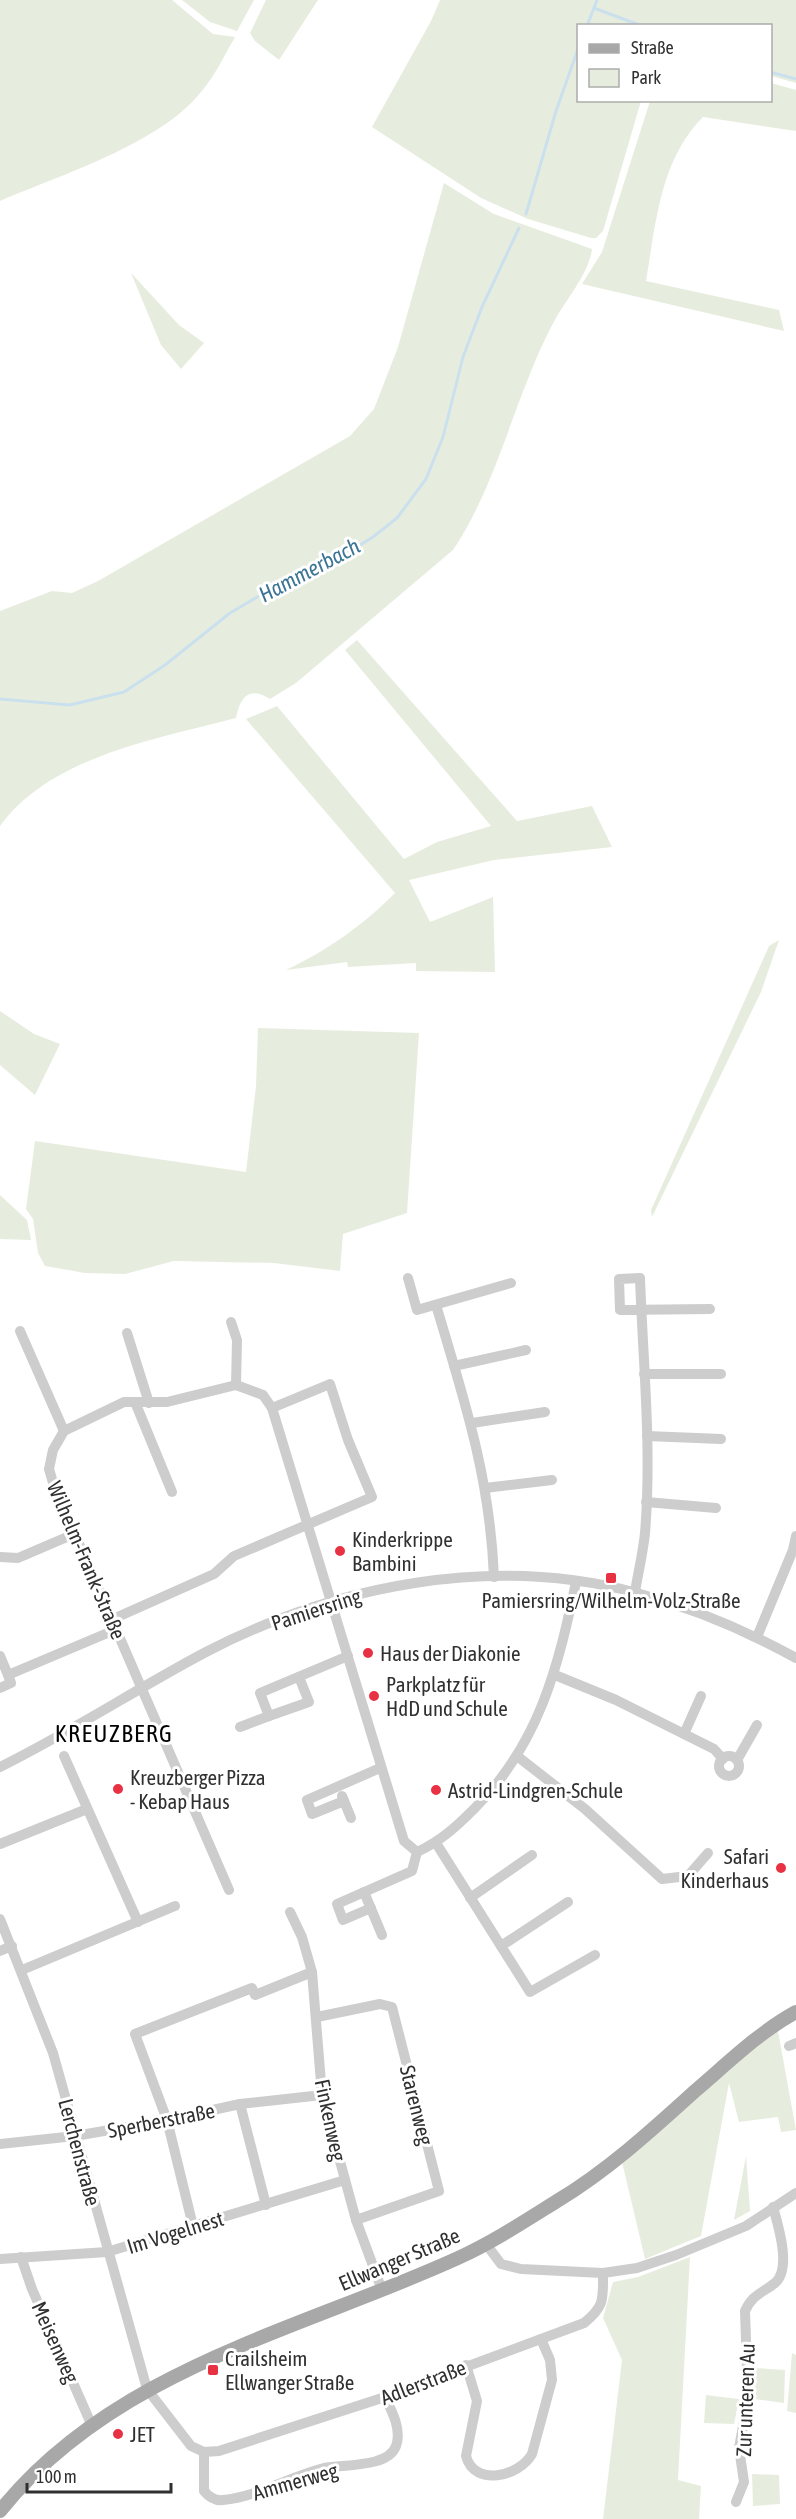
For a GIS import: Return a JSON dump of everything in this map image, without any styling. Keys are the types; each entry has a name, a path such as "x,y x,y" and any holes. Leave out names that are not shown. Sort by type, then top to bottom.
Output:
{"main road":[{"name":"Ellwanger Straße","path":"0,2511 32,2475 93,2426 147,2389 207,2360 382,2290 486,2244 561,2199 611,2163 754,2040 796,2012"}],"street":[{"path":"408,1278 417,1310 511,1283"},
{"path":"635,1592 644,1534 646,1502 647,1436 641,1310 640,1278 619,1279 620,1310 628,1308 641,1310 711,1309"},
{"path":"436,1305 472,1423 492,1530 494,1577"},
{"path":"231,1322 237,1340 236,1384"},
{"path":"20,1331 64,1431 124,1402 167,1402 236,1384 263,1395 272,1408 404,1841 417,1852"},
{"path":"127,1333 148,1403"},
{"path":"454,1366 526,1350"},
{"path":"644,1374 721,1374"},
{"path":"8,1675 214,1574 234,1556 372,1497 348,1440 341,1410 330,1384 272,1408"},
{"path":"135,1402 172,1492"},
{"path":"472,1423 544,1412"},
{"name":"Wilhelm-Frank-Straße","path":"64,1431 53,1450 49,1469 74,1534 229,1890"},
{"path":"647,1436 721,1439"},
{"path":"485,1488 552,1480"},
{"path":"646,1502 716,1508"},
{"path":"0,1557 18,1558 74,1534"},
{"path":"757,1637 795,1551 796,1536"},
{"name":"Pamiersring","path":"0,1767 56,1739 207,1652 267,1624 331,1601 412,1583 494,1577 576,1582 635,1592 679,1606 757,1637 796,1658"},
{"path":"370,1908 343,1920 337,1904 412,1871 417,1852 436,1843 486,1797 530,1737 555,1675 576,1582"},
{"path":"0,1656 11,1683 0,1688"},
{"path":"269,1716 260,1693 348,1656"},
{"path":"555,1675 616,1700 714,1749 723,1758"},
{"path":"240,1727 309,1702 299,1677"},
{"path":"684,1734 701,1696"},
{"path":"736,1760 757,1725"},
{"path":"64,1756 138,1922"},
{"path":"517,1756 585,1809 662,1879 688,1876 708,1852"},
{"path":"729,1756 736,1760 739,1767 736,1773 727,1776 719,1770 723,1758 729,1756"},
{"path":"344,1801 312,1814 307,1800 380,1768"},
{"path":"338,1786 351,1818"},
{"path":"0,1844 87,1809"},
{"path":"436,1843 530,1992 595,1955"},
{"path":"470,1898 532,1855"},
{"path":"364,1892 382,1935"},
{"path":"501,1946 568,1902"},
{"path":"22,1970 175,1906"},
{"name":"Finkenweg","path":"290,1912 302,1937 312,1972 322,2095 356,2220 382,2290"},
{"name":"Lerchenstraße","path":"0,1919 53,2053 147,2389 179,2434 191,2446 204,2452"},
{"path":"0,1951 12,1946"},
{"path":"193,2226 167,2121 135,2034 252,1988 255,1995 312,1972"},
{"name":"Starenweg","path":"317,2017 380,2004 392,2007 439,2191 356,2220"},
{"name":"Sperberstraße","path":"0,2144 75,2136 167,2121 240,2104 322,2095"},
{"path":"240,2104 266,2205"},
{"name":"Im Vogelnest","path":"0,2259 107,2252 345,2180"},
{"path":"486,2244 501,2264 521,2270 603,2273 637,2268 676,2255 746,2226 796,2193"},
{"name":"Zur unteren Au","path":"736,2502 744,2482 739,2448 748,2399 745,2311 751,2298 777,2282 783,2272 780,2232 773,2207"},
{"name":"Meisenweg","path":"21,2257 32,2289 93,2426"},
{"name":"Adlerstraße","path":"204,2452 219,2451 385,2397 584,2323 600,2311 603,2297 603,2273"},
{"path":"466,2366 477,2401 466,2456 468,2464 475,2472 486,2475 509,2473 528,2461 532,2454 552,2380 550,2360 541,2339"},
{"name":"Ammerweg","path":"204,2452 204,2491 210,2498 221,2501 249,2494 324,2468 371,2463 387,2456 396,2447 397,2430 385,2397"}],"green space":[{"path":"0,0 172,0 213,34 235,37 206,86 183,111 161,127 108,156 0,201"},
{"path":"182,0 254,0 237,31 210,22"},
{"path":"266,0 318,0 279,60 255,41 250,33"},
{"path":"440,0 796,0 796,83 772,76 772,24 577,24 577,102 641,102 603,231 596,238 591,238 528,219 481,198 372,127 431,21"},
{"path":"772,83 796,90 796,131 703,117 689,134 677,153 662,193 646,281 779,310 784,331 582,284 602,252 650,102 772,102"},
{"path":"444,183 494,214 592,249 587,267 542,346 483,495 453,550 296,683 270,699 252,693 243,699 236,718 140,743 76,767 47,783 22,802 0,826 0,611 52,591 72,593 98,581 350,436 374,409 398,347"},
{"path":"131,273 179,325 204,343 181,369 161,345"},
{"path":"357,640 517,821 592,806 612,847 494,860 409,880 430,922 493,897 495,972 416,971 416,963 348,967 347,962 286,970 344,936 395,893 246,719 277,706 404,859 437,842 491,826 345,650"},
{"path":"779,940 761,992 652,1217 651,1210 769,946"},
{"path":"0,1011 34,1034 60,1044 35,1095 0,1065"},
{"path":"258,1028 419,1033 407,1213 343,1234 340,1271 274,1263 174,1261 125,1274 85,1273 45,1266 38,1253 33,1219 26,1209 35,1141 246,1172 256,1086"},
{"path":"0,1195 27,1220 31,1240 0,1239"},
{"path":"778,2031 796,2130 781,2132 778,2117 739,2122 729,2083 701,2236 645,2259 622,2162 738,2061"},
{"path":"746,2156 750,2211 734,2220"},
{"path":"690,2257 678,2480 701,2486 699,2519 603,2519 622,2360 603,2318 613,2282 638,2277"},
{"path":"792,2353 796,2355 796,2413 787,2411"},
{"path":"756,2368 785,2370 784,2403 754,2399"},
{"path":"706,2395 739,2399 734,2424 704,2423"},
{"path":"752,2474 779,2475 780,2504 753,2506"}],"waterway":[{"name":"Hammerbach","path":"588,24 597,0"},
{"path":"594,8 637,24"},
{"name":"Hammerbach","path":"526,214 556,111 577,52"},
{"path":"772,73 796,79"},
{"name":"Hammerbach","path":"0,699 70,705 124,692 165,665 230,613 281,583 339,558 373,537 397,518 426,479 443,437 463,357 482,307 519,228"}],"place":[{"name":"Kinderkrippe Bambini","path":"340,1551"},
{"name":"Pamiersring/Wilhelm-Volz-Straße","path":"611,1578"},
{"name":"Haus der Diakonie","path":"368,1653"},
{"name":"Parkplatz für HdD und Schule","path":"374,1696"},
{"name":"Kreuzberger Pizza - Kebap Haus","path":"118,1789"},
{"name":"Astrid-Lindgren-Schule","path":"436,1790"},
{"name":"Safari Kinderhaus","path":"781,1868"},
{"name":"Crailsheim Ellwanger Straße","path":"213,2370"},
{"name":"JET","path":"118,2434"}],"district":[{"name":"KREUZBERG","path":"114,1733"}]}
